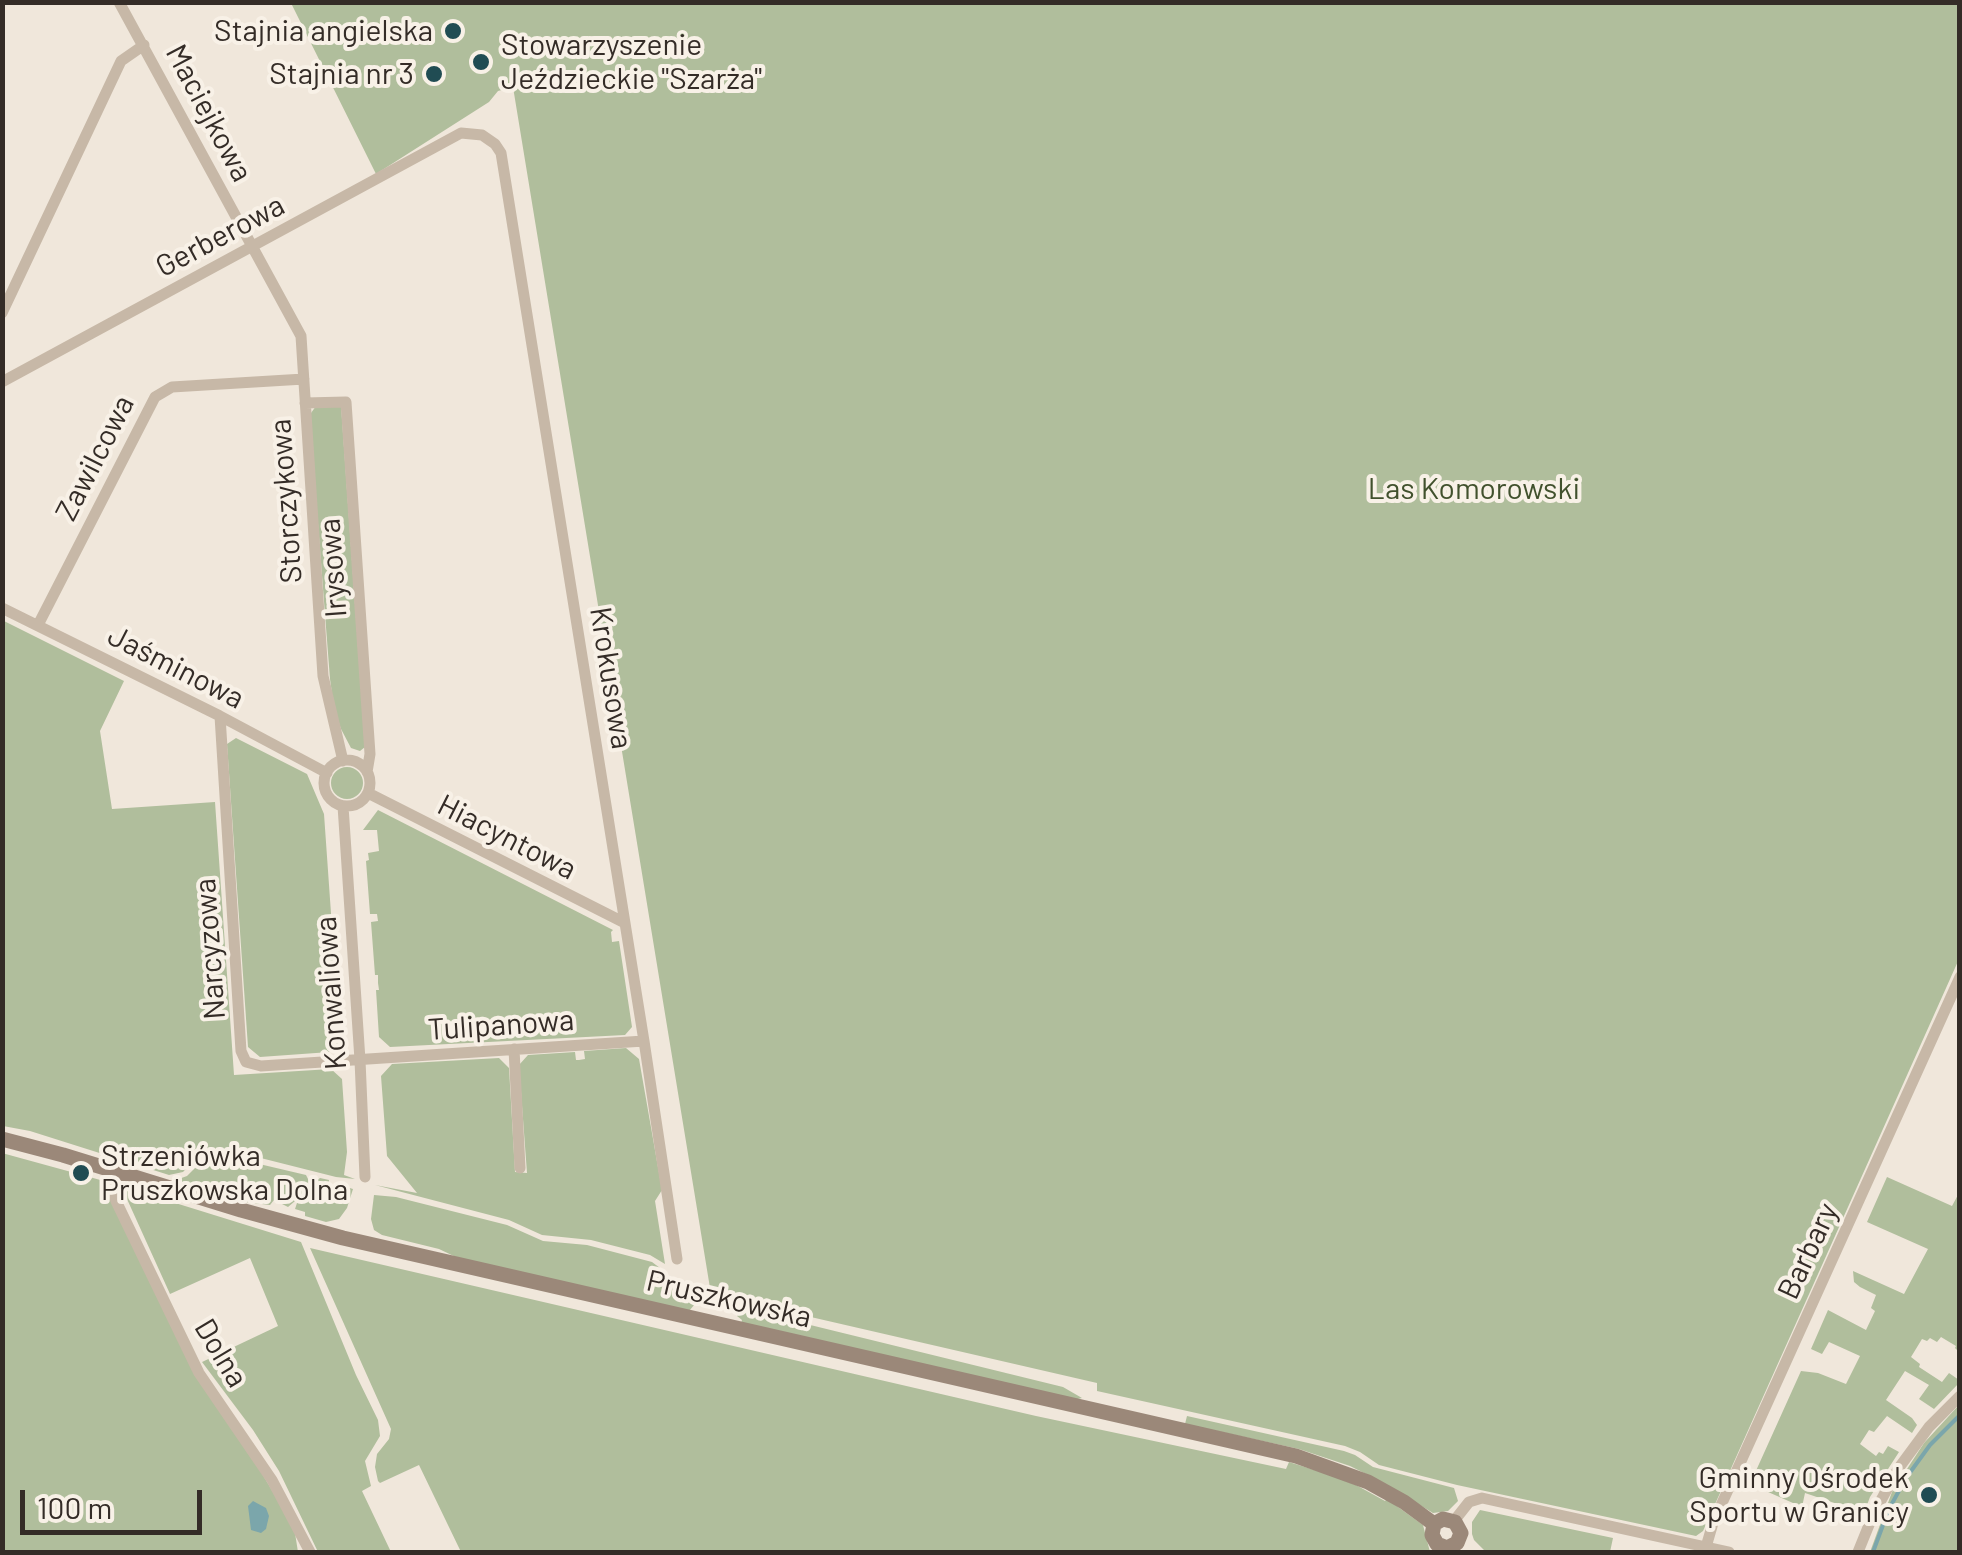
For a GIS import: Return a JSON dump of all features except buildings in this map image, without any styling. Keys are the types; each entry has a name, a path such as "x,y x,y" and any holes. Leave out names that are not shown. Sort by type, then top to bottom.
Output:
{"street":[{"name":"Maciejkowa","path":"119,2 253,247"},
{"path":"2,313 121,61 144,45"},
{"name":"Gerberowa","path":"2,382 461,133"},
{"name":"Krokusowa","path":"461,133 482,134 501,153 677,1258"},
{"name":"Storczykowa","path":"253,247 301,336 323,676 343,761"},
{"name":"Zawilcowa","path":"38,625 155,397 172,387 304,379"},
{"name":"Irysowa","path":"305,403 346,402 370,754 367,772"},
{"name":"Jaśminowa","path":"2,608 327,772"},
{"name":"Narcyzowa","path":"220,716 242,1057 257,1066 360,1060"},
{"path":"357,762 367,772 368,793 358,804 343,806 326,794 324,781 333,765 357,762"},
{"name":"Hiacyntowa","path":"368,793 625,924"},
{"name":"Konwaliowa","path":"343,806 365,1177"},
{"name":"Barbary","path":"1706,1547 1752,1435 1960,977"},
{"name":"Tulipanowa","path":"360,1060 644,1041"},
{"path":"514,1049 520,1168"},
{"name":"Pruszkowska","path":"2,1140 343,1238 1296,1456 1368,1482 1434,1524"},
{"name":"Dolna","path":"112,1169 116,1200 200,1374 272,1480 310,1552"},
{"path":"1858,1552 1898,1469 1929,1427 1960,1396"},
{"path":"1454,1521 1468,1502 1482,1498 1730,1552"},
{"path":"1443,1519 1454,1521 1463,1548 1437,1544 1432,1535 1434,1524 1443,1519"}],"green space":[{"name":"Las Komorowski","path":"291,3 1959,3 1959,959 1703,1531 1696,1536 1457,1485 1379,1465 1345,1446 1097,1391 1097,1383 711,1294 513,87 498,91 489,102 376,174"},
{"path":"341,405 365,747 360,751 351,748 334,708 310,420 316,406"},
{"path":"2,620 124,681 100,731 112,809 215,802 234,1075 331,1069 342,1079 347,1152 344,1175 355,1179 225,1149 206,1152 183,1172 169,1175 3,1126"},
{"path":"236,738 307,774 324,814 340,1041 330,1052 260,1057 248,1047 227,744"},
{"path":"347,767 358,772 363,783 358,794 347,799 336,794 331,783 336,772"},
{"path":"378,810 613,930 612,942 619,941 632,1027 625,1035 390,1047 379,1037 378,975 371,922 378,921 377,914 370,914 366,861 368,853 379,851 377,830 363,830"},
{"path":"626,1048 639,1059 662,1190 655,1201 665,1264 650,1255 591,1240 542,1235 509,1220 375,1185 417,1193 387,1156 381,1076 392,1064 499,1058 509,1068 515,1172 527,1173 519,1065 528,1055 575,1052 579,1060 585,1059 584,1051"},
{"path":"2,1153 104,1181 161,1304 276,1497 295,1533 298,1552 3,1552"},
{"path":"221,1155 306,1175 309,1181 320,1178 329,1183 288,1207 274,1200 270,1205 237,1201 176,1180 187,1176 204,1159"},
{"path":"1887,1177 1952,1206 1959,1193 1959,1352 1941,1337 1937,1342 1930,1338 1922,1339 1911,1357 1942,1382 1949,1373 1959,1383 1934,1409 1919,1399 1929,1385 1905,1371 1886,1400 1917,1425 1912,1433 1887,1416 1874,1432 1869,1430 1860,1444 1876,1456 1888,1446 1899,1452 1864,1513 1805,1493 1802,1507 1750,1484 1801,1371 1846,1384 1860,1356 1829,1342 1822,1354 1811,1349 1828,1310 1866,1330 1875,1311 1871,1308 1876,1295 1854,1282 1853,1271 1904,1294 1928,1249 1867,1222"},
{"path":"336,1184 353,1189 339,1219 326,1222 295,1209 307,1196"},
{"path":"122,1188 301,1242 378,1420 380,1436 365,1461 371,1486 362,1491 391,1552 318,1552 279,1471 202,1362 278,1326 250,1258 170,1294"},
{"path":"374,1195 507,1225 543,1241 587,1245 652,1262 664,1271 675,1294 695,1304 689,1311 460,1259 439,1249 382,1235 374,1230 371,1219"},
{"path":"310,1248 1036,1416 1286,1469 1289,1462 1387,1499 1423,1525 1430,1552 461,1552 419,1465 378,1481 377,1454 389,1439 391,1429"},
{"path":"741,1308 1063,1387 1082,1398 1065,1402 741,1324 737,1316"},
{"name":"Gminny Ośrodek Sportu w Granicy","path":"1959,1405 1959,1552 1870,1552 1892,1492 1924,1443"},
{"path":"1187,1416 1344,1451 1373,1467 1454,1488 1458,1501 1448,1511 1433,1513 1350,1466 1299,1449 1185,1424"},
{"path":"1480,1510 1613,1538 1610,1552 1486,1552 1472,1534 1472,1522"}],"water":[{"path":"253,1501 266,1508 269,1516 261,1533 251,1530 248,1506"}],"waterway":[{"path":"1873,1552 1906,1478 1930,1445 1960,1415"}],"place":[{"name":"Stajnia angielska","path":"453,31"},
{"name":"Stowarzyszenie Jeździeckie \"Szarża\"","path":"481,62"},
{"name":"Stajnia nr 3","path":"434,74"},
{"name":"Strzeniówka Pruszkowska Dolna","path":"81,1173"},
{"name":"Gminny Ośrodek Sportu w Granicy","path":"1929,1495"}]}
